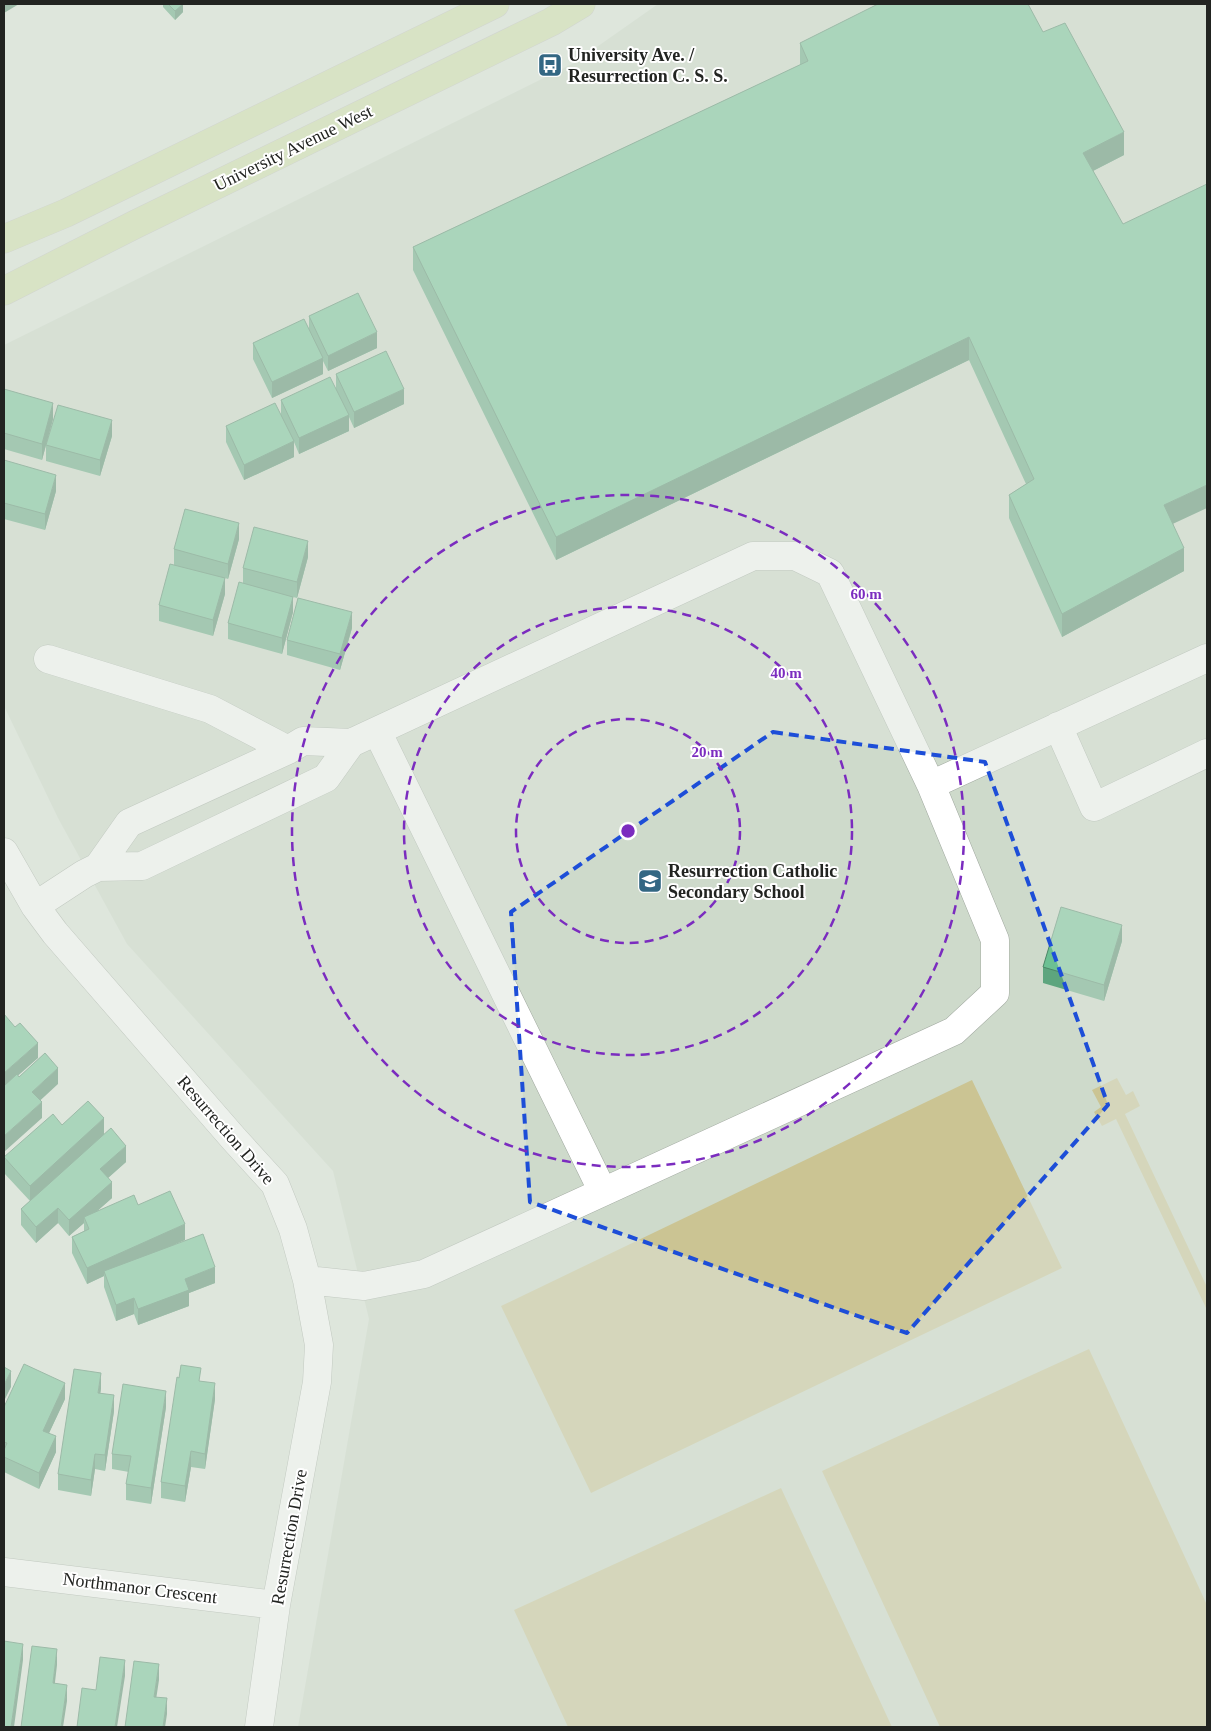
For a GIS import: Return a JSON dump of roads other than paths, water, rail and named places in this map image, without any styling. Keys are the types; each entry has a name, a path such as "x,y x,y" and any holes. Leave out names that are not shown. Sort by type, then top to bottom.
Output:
{"main road":[{"path":"4,239 66,213 495,4"},
{"name":"University Avenue West","path":"4,291 136,224 551,22 581,4"}],"street":[{"path":"98,867 129,823 288,750 303,741 351,743 753,556 795,556 830,573 931,785 995,940 995,993 954,1031 424,1274 364,1286 307,1280"},
{"path":"931,785 1207,658"},
{"path":"48,659 210,709 288,750"},
{"path":"1058,726 1094,807 1207,753"},
{"path":"376,731 602,1192"},
{"path":"35,906 98,867 142,866 326,778 351,743"},
{"name":"Resurrection Drive","path":"4,852 35,906 55,933 275,1184 293,1229 307,1280 319,1345 317,1382 276,1605 259,1727"},
{"name":"Northmanor Crescent","path":"4,1572 276,1605"}],"place":[{"name":"University Ave. / Resurrection C. S. S.","path":"550,65"},
{"name":"Resurrection Catholic Secondary School","path":"650,881"}]}
